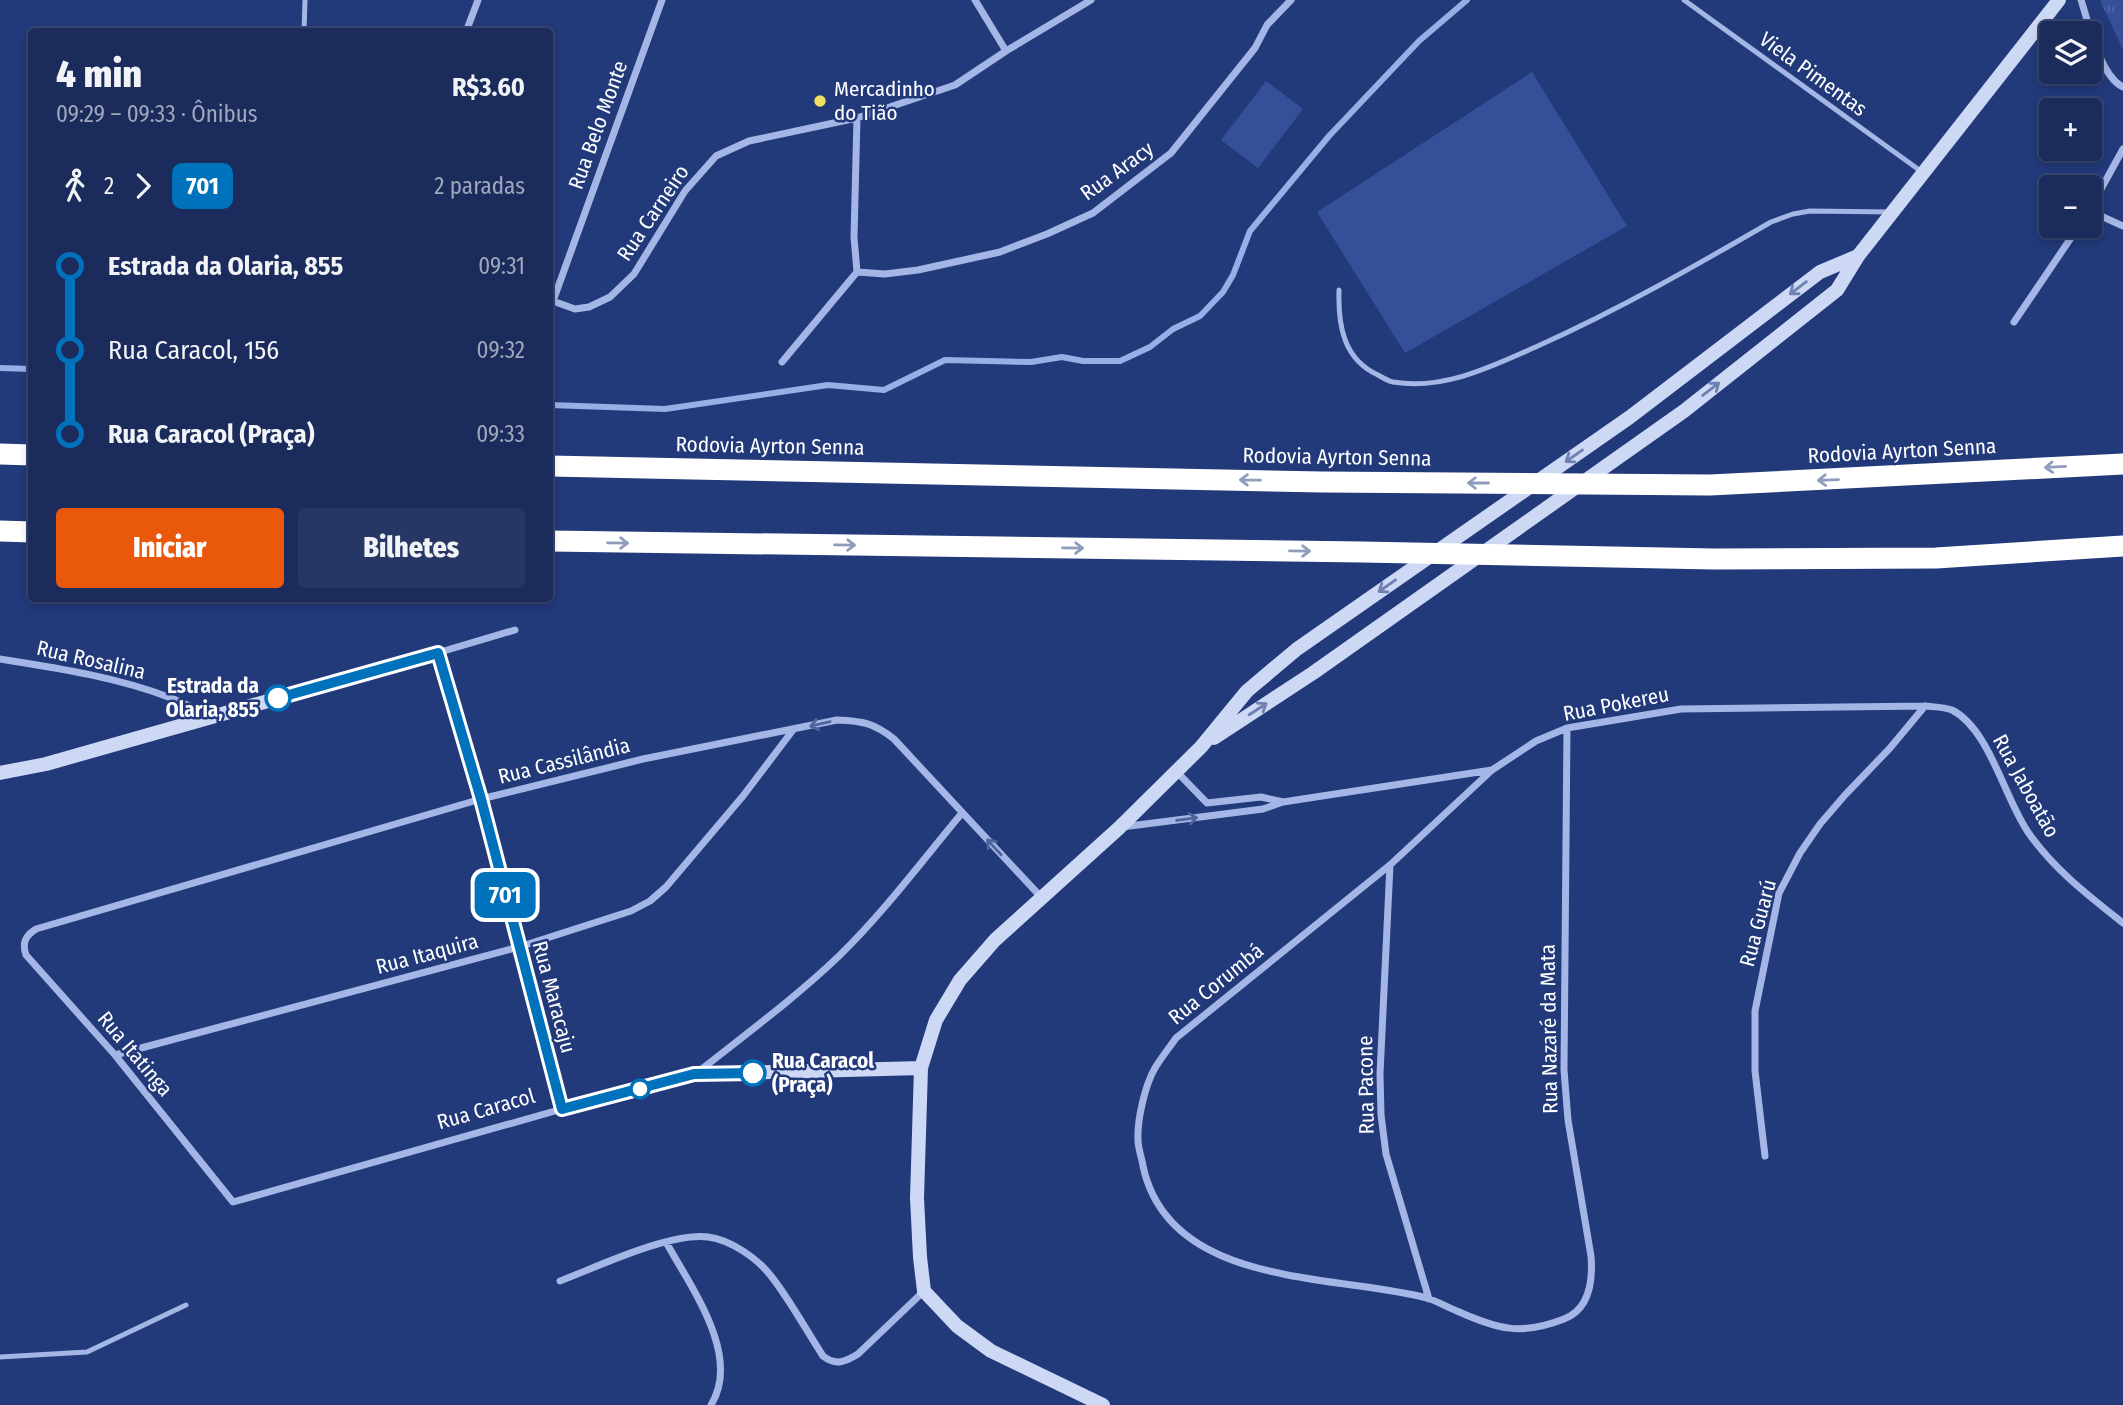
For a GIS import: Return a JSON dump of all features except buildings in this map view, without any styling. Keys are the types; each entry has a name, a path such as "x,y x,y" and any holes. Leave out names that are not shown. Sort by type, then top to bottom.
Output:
{"highway":[{"path":"0,454 28,455"},
{"name":"Rodovia Ayrton Senna","path":"553,466 1322,482 1710,485 2123,464"},
{"path":"0,531 28,532"},
{"path":"553,541 1714,559 1936,558 2123,547"}],"main road":[{"path":"1201,747 1335,657 1684,411 1837,290 1858,256 1924,174 2048,6 2059,0"},
{"path":"1103,1405 991,1351 957,1326 924,1291 916,1198 921,1068 936,1020 960,980 995,940 1119,828 1201,747 1247,691 1297,649 1630,417 1820,272 1858,256"},
{"path":"0,773 46,764 438,653"},
{"name":"Rua Maracaju","path":"438,653 481,799 562,1109"},
{"name":"Rua Caracol","path":"562,1109 694,1074 921,1068"}],"street":[{"path":"468,28 478,0"},
{"name":"Rua Belo Monte","path":"553,295 662,0"},
{"path":"975,0 1006,51"},
{"name":"Rua Carneiro","path":"553,301 575,309 589,307 610,297 634,274 685,191 716,156 749,141 858,118 955,85 1091,0"},
{"name":"Rua Aracy","path":"857,272 885,274 918,270 1000,252 1093,213 1171,153 1255,48 1267,25 1291,0"},
{"path":"2081,0 2104,66 2115,83 2123,87"},
{"path":"782,362 857,272 854,237 858,118"},
{"path":"2102,188 2123,149"},
{"path":"2102,216 2123,226"},
{"path":"2014,322 2070,238"},
{"path":"438,653 515,630"},
{"name":"Rua Rosalina","path":"0,659 60,668 135,686 211,716"},
{"name":"Rua Pokereu","path":"1119,828 1263,809 1283,802 1492,770 1536,741 1567,728 1681,709 1926,705"},
{"name":"Rua Jaboatão","path":"1926,705 1950,709 1966,719 1981,739 2028,833 2056,868 2123,923"},
{"name":"Rua Guarú","path":"1765,1156 1755,1071 1755,1012 1779,893 1800,853 1820,824 1926,705"},
{"name":"Rua Cassilândia","path":"36,929 481,799 643,759 837,720 863,721 894,740 1041,897"},
{"name":"Rua Nazaré da Mata","path":"1567,728 1564,1070 1568,1120 1593,1277 1581,1306 1567,1318"},
{"name":"Rua Itaquira","path":"115,1055 519,947 631,911 650,901 666,887 743,796 794,730"},
{"name":"Rua Corumbá","path":"1492,770 1390,865 1176,1038 1153,1070 1142,1107 1138,1141 1145,1175 1163,1212 1191,1240 1237,1263 1308,1279 1429,1299 1500,1328 1528,1328 1567,1318"},
{"name":"Rua Pokereu","path":"1176,771 1207,803 1261,797 1283,802"},
{"path":"694,1074 785,1003 840,955 962,813"},
{"name":"Rua Pacone","path":"1390,865 1380,1074 1381,1115 1387,1154 1429,1299"},
{"name":"Rua Itatinga","path":"36,929 25,939 26,956 115,1055 233,1202"},
{"name":"Rua Caracol","path":"233,1202 562,1109"},
{"path":"560,1281 666,1242 708,1237 727,1243 752,1257 771,1275 823,1356 838,1363 848,1361 858,1354 924,1291"},
{"path":"666,1242 709,1321 717,1343 721,1364 720,1384 711,1405"}],"lane":[{"path":"304,28 305,0"},
{"name":"Viela Pimentas","path":"1684,0 1924,174"},
{"path":"1339,290 1342,333 1351,354 1366,370 1390,381 1421,384 1453,379 1494,365 1557,337 1622,307 1771,222 1793,214 1829,210 1894,212"},
{"path":"0,1357 87,1352 186,1305"}],"green space":[{"path":"2100,0 2123,0 2123,50"},
{"path":"1532,72 1627,226 1405,353 1317,212"},
{"path":"1266,81 1303,109 1258,168 1221,140"}],"waterway":[{"path":"553,405 665,409 828,385 884,390 945,360 1031,362 1062,357 1083,361 1120,361 1150,347 1173,329 1200,316 1223,292 1233,275 1250,231 1329,136 1419,41 1467,0"},
{"path":"0,368 28,369"}],"bus line":[{"name":"701","path":"278,698 438,653 481,799 562,1109 694,1074 753,1073"}],"place":[{"name":"Mercadinho do Tião","path":"820,101"},
{"name":"Estrada da Olaria, 855","path":"278,698"},
{"name":"Rua Caracol (Praça)","path":"753,1073"}]}
